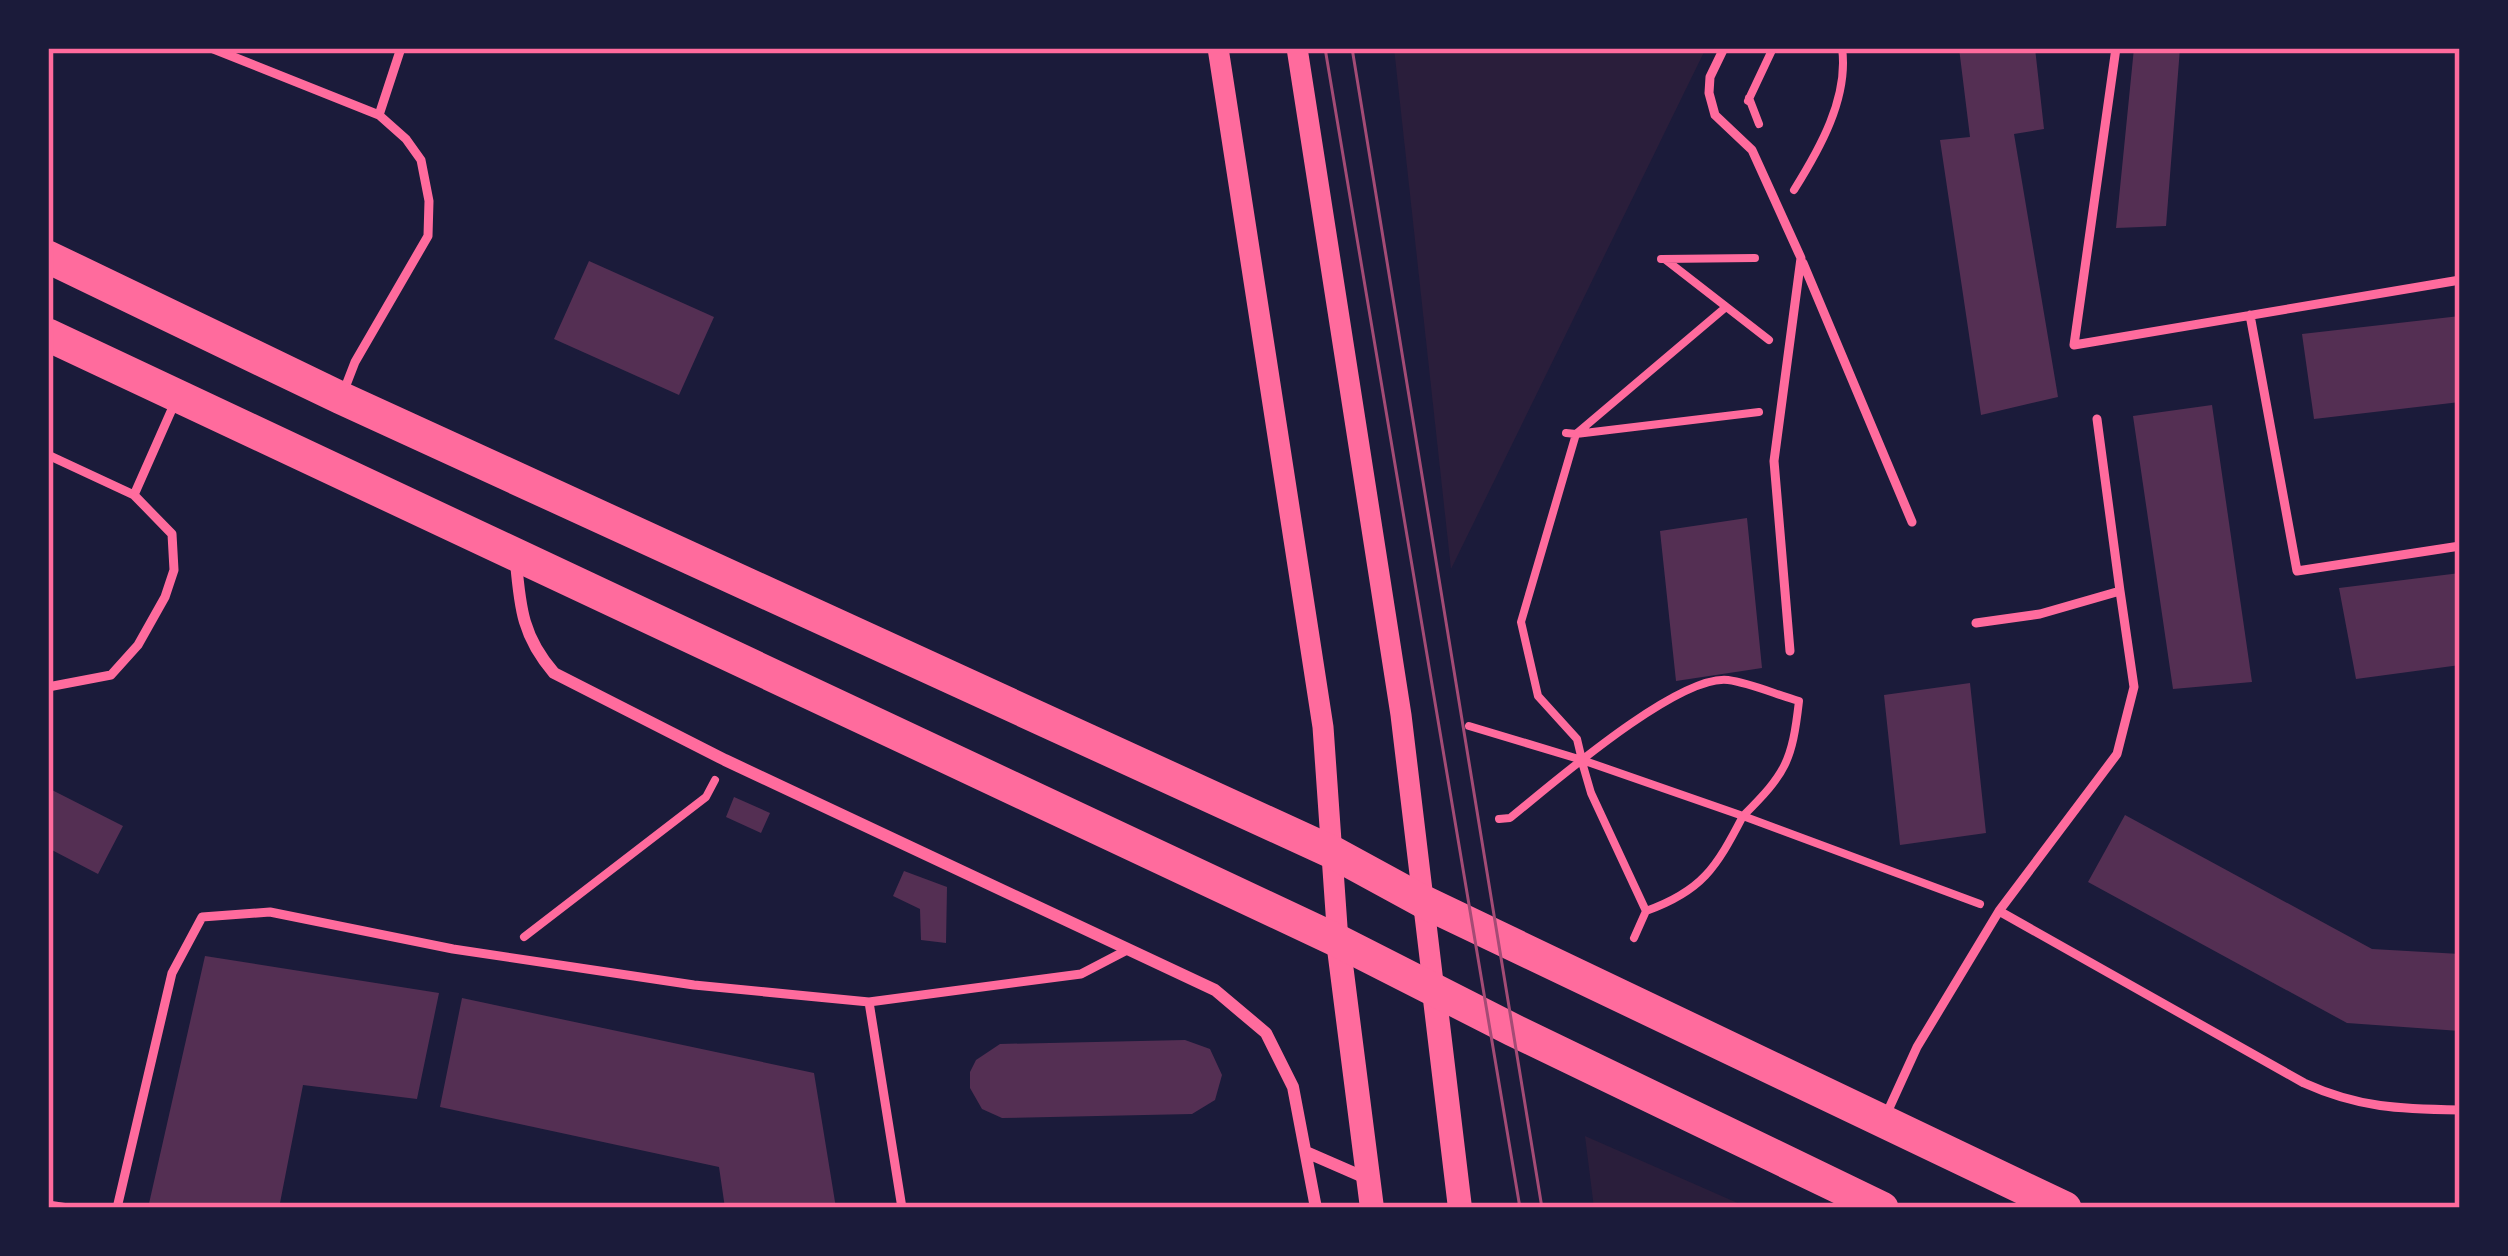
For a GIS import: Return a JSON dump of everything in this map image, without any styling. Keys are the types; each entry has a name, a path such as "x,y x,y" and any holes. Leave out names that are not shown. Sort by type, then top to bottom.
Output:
{"highway":[{"path":"48,257 340,398 1334,853 1422,901 2065,1208"},
{"path":"48,334 1338,941 1882,1208"}],"main road":[{"path":"1338,941 1372,1208"},
{"path":"1434,991 1460,1208"}],"street":[{"path":"1218,48 1323,727 1338,941"},
{"path":"1297,48 1401,715 1434,991"},
{"path":"515,555 520,611 534,651 554,674 725,760 1215,990 1266,1033 1293,1087 1316,1208"},
{"path":"1306,1152 1368,1179"}],"lane":[{"path":"211,48 379,115 421,160 429,201 428,236 340,398"},
{"path":"379,115 401,48"},
{"path":"1724,48 1710,77 1708,93 1715,115 1752,150 1912,523"},
{"path":"2116,48 2074,345 2460,280"},
{"path":"1790,651 1774,461 1801,258"},
{"path":"2250,315 2296,571 2460,546"},
{"path":"134,495 178,396"},
{"path":"1883,1120 1916,1047 1999,911 2117,754 2134,687 2097,419"},
{"path":"48,455 134,495 172,534 174,570 138,645 111,675 48,687"},
{"path":"1976,623 2040,614 2120,591"},
{"path":"1999,911 2340,1100 2378,1108 2460,1110"},
{"path":"117,1208 172,973 202,916 270,912 453,949 694,985 869,1002 1081,974 1129,949"},
{"path":"869,1002 902,1208"},
{"path":"48,1205 68,1208"}],"path":[{"path":"1734,130 1773,48"},
{"path":"1790,197 1826,132 1838,98 1842,48"},
{"path":"1755,258 1664,259 1788,355"},
{"path":"1646,911 1591,793 1577,739 1538,696 1521,622 1571,434 1726,307"},
{"path":"1571,434 1781,409"},
{"path":"1499,820 1510,818 1582,760 1681,691 1724,679 1799,701 1794,747 1779,780 1743,816 1720,861 1682,898 1646,911 1634,938"},
{"path":"1469,726 1743,816 1999,911"},
{"path":"515,944 706,797 725,760"}],"shaded area":[{"path":"1394,48 1706,48 1451,569"},
{"path":"1585,1136 1749,1208 1594,1208"}],"building":[{"path":"1959,48 2035,48 2044,129 2014,134 2058,397 1981,415 1940,140 1970,137"},
{"path":"2134,48 2180,48 2166,226 2116,228"},
{"path":"589,261 714,317 679,395 554,339"},
{"path":"2460,316 2460,402 2314,419 2302,334"},
{"path":"2212,405 2252,682 2173,689 2133,416"},
{"path":"1747,518 1762,668 1676,681 1660,531"},
{"path":"2460,573 2460,665 2356,679 2339,588"},
{"path":"1970,683 1986,833 1900,845 1884,695"},
{"path":"48,788 123,826 98,874 48,848"},
{"path":"734,797 770,813 761,833 726,817"},
{"path":"2125,815 2372,949 2460,954 2460,1031 2347,1023 2088,882"},
{"path":"904,871 947,887 946,943 921,940 920,909 893,896"},
{"path":"205,956 439,993 417,1099 303,1085 279,1208 148,1208"},
{"path":"462,998 814,1073 836,1208 725,1208 719,1167 440,1107"},
{"path":"1185,1040 1210,1049 1222,1075 1215,1100 1192,1114 1002,1118 982,1109 970,1088 976,1060 1000,1044"}],"tram line":[{"path":"1325,48 1520,1208"},
{"path":"1352,48 1542,1208"}]}
